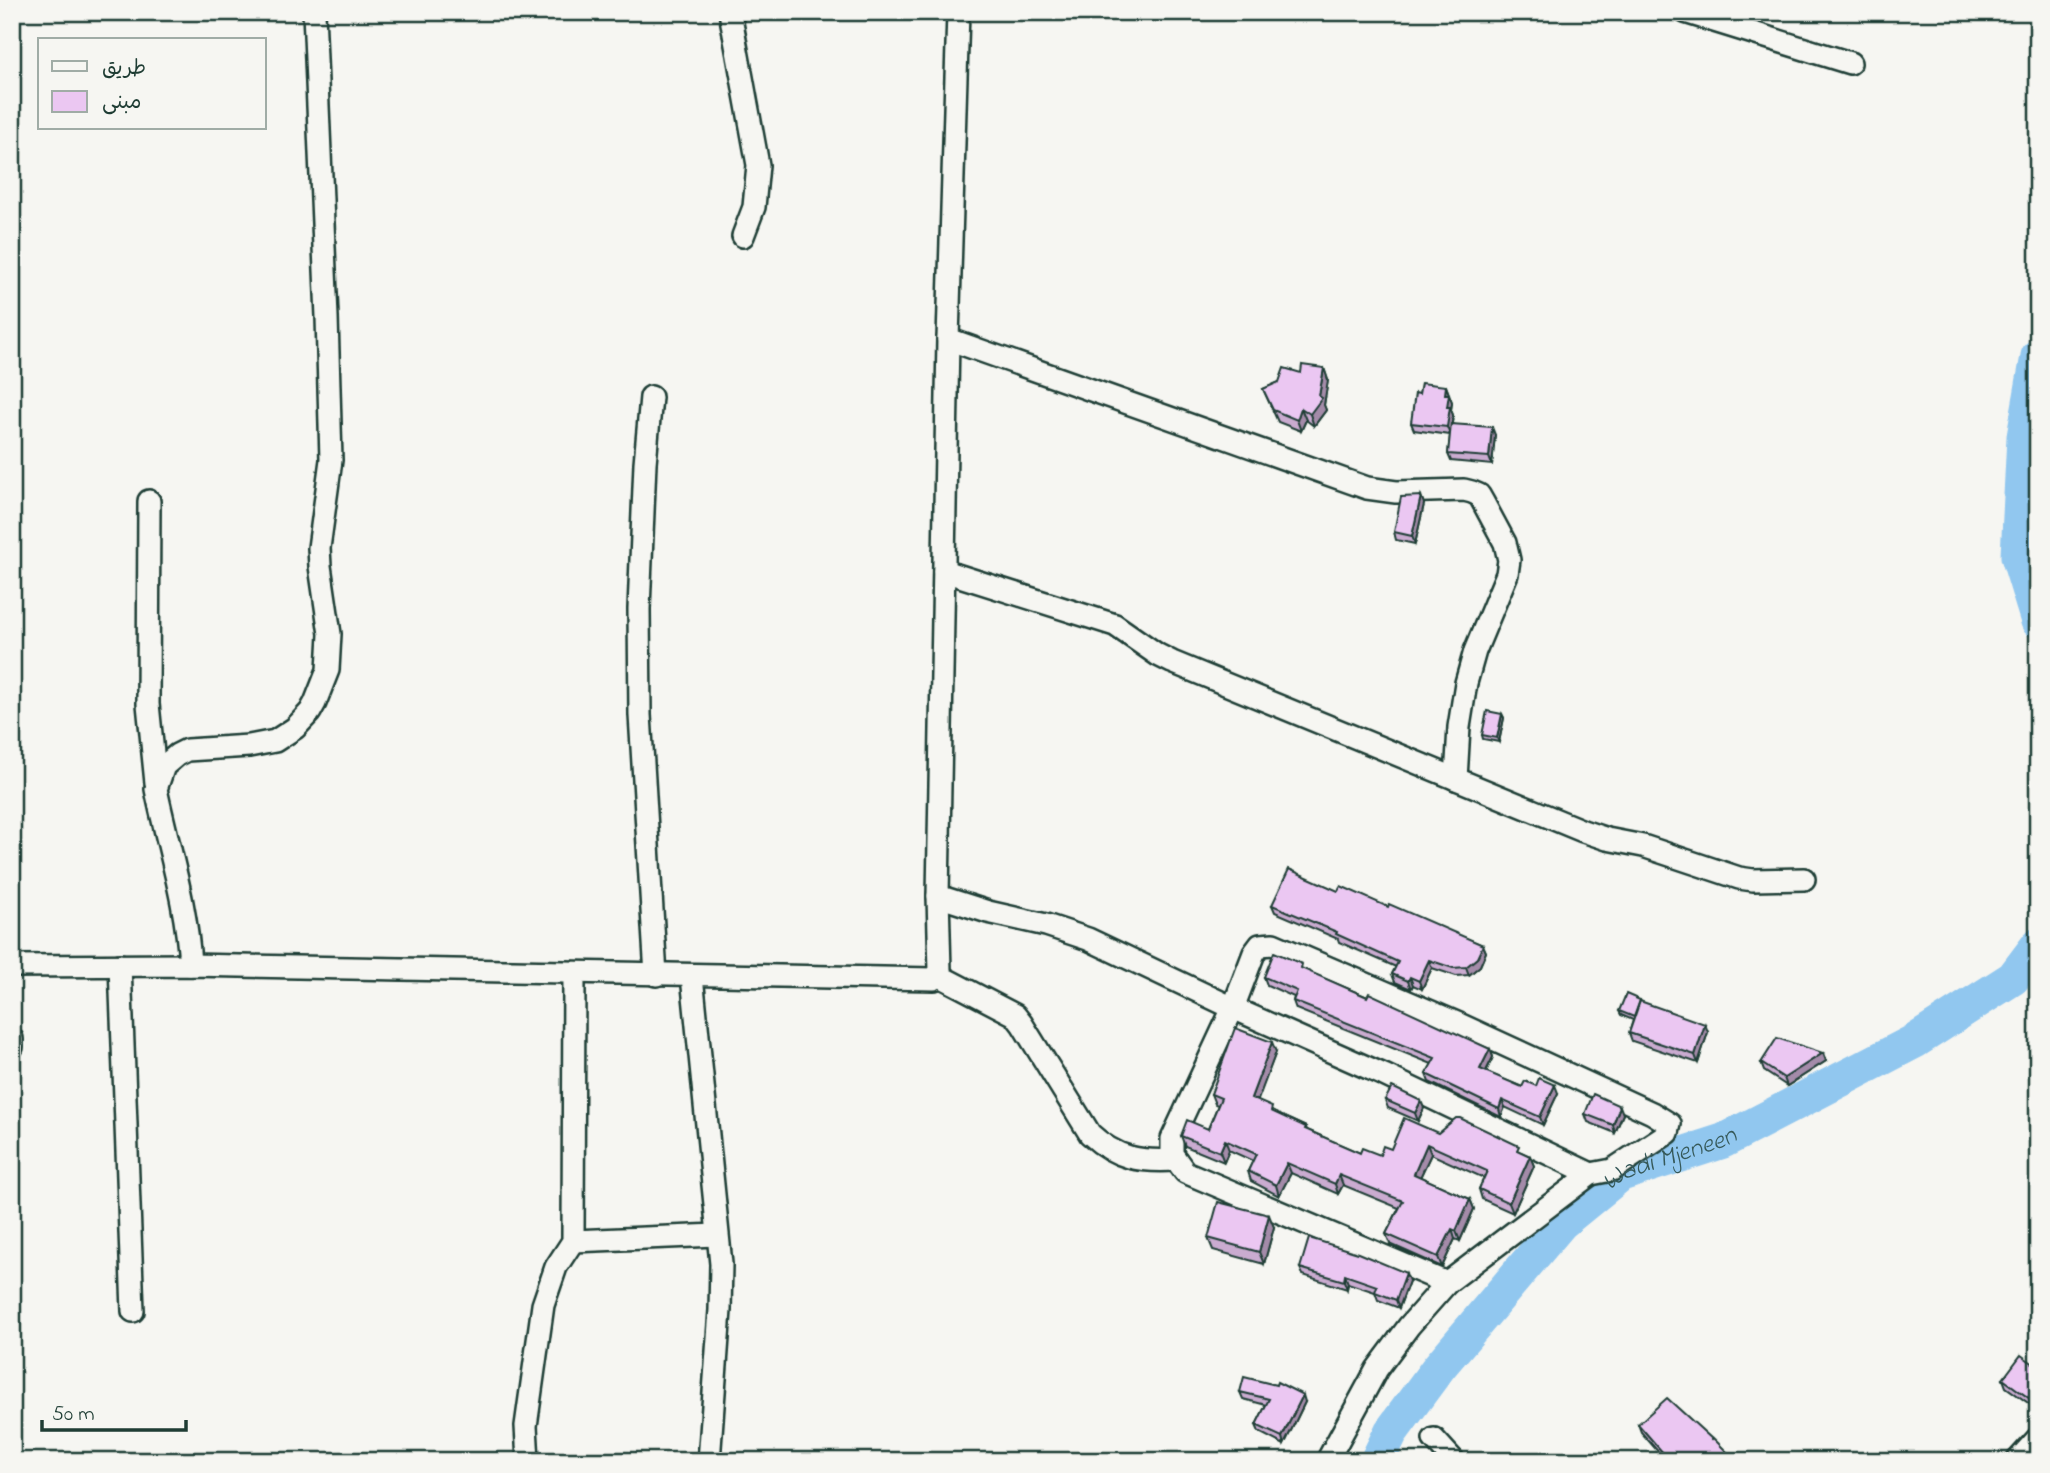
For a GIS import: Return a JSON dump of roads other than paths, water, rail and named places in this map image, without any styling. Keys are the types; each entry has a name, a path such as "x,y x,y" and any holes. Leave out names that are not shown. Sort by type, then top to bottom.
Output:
{"street":[{"path":"156,789 164,766 187,750 249,746 275,741 295,728 315,703 328,670 330,634 319,548 331,460 314,12"},
{"path":"730,12 758,164 754,207 743,236"},
{"path":"12,966 190,965 928,980 938,975 948,339 958,12"},
{"path":"1685,12 1850,63"},
{"path":"948,339 1367,488 1396,492 1464,490 1479,495 1505,543 1507,574 1469,668 1459,727 1456,779"},
{"path":"651,397 645,463 639,609 640,715 656,975"},
{"path":"149,501 148,704 156,789 184,911 190,965"},
{"path":"944,571 1115,625 1165,659 1583,831 1643,846 1739,878 1804,879"},
{"path":"938,896 1088,939 1591,1174"},
{"path":"1327,1461 1377,1369 1409,1326 1447,1283 1591,1174 1612,1170 1668,1133 1670,1124 1572,1075 1459,1024 1273,944 1260,945 1254,953 1233,1008 1172,1139 1172,1154 1185,1172 1447,1283"},
{"path":"120,965 133,1311"},
{"path":"528,1461 526,1426 543,1305 556,1268 573,1241 574,974"},
{"path":"938,975 1014,1015 1090,1134 1100,1143 1132,1159 1176,1160"},
{"path":"692,976 721,1264 709,1461"},
{"path":"12,1040 12,1047"},
{"path":"573,1241 717,1235"},
{"path":"2017,1461 2038,1438"},
{"path":"1434,1439 1454,1461"}],"waterway":[{"name":"Wadi Mjeneen","path":"2038,356 2024,437 2018,556 2038,621"},
{"name":"Wadi Mjeneen","path":"1377,1461 1391,1432 1439,1367 1561,1223 1621,1174 1723,1141 1915,1041 2013,978 2038,945"}]}
